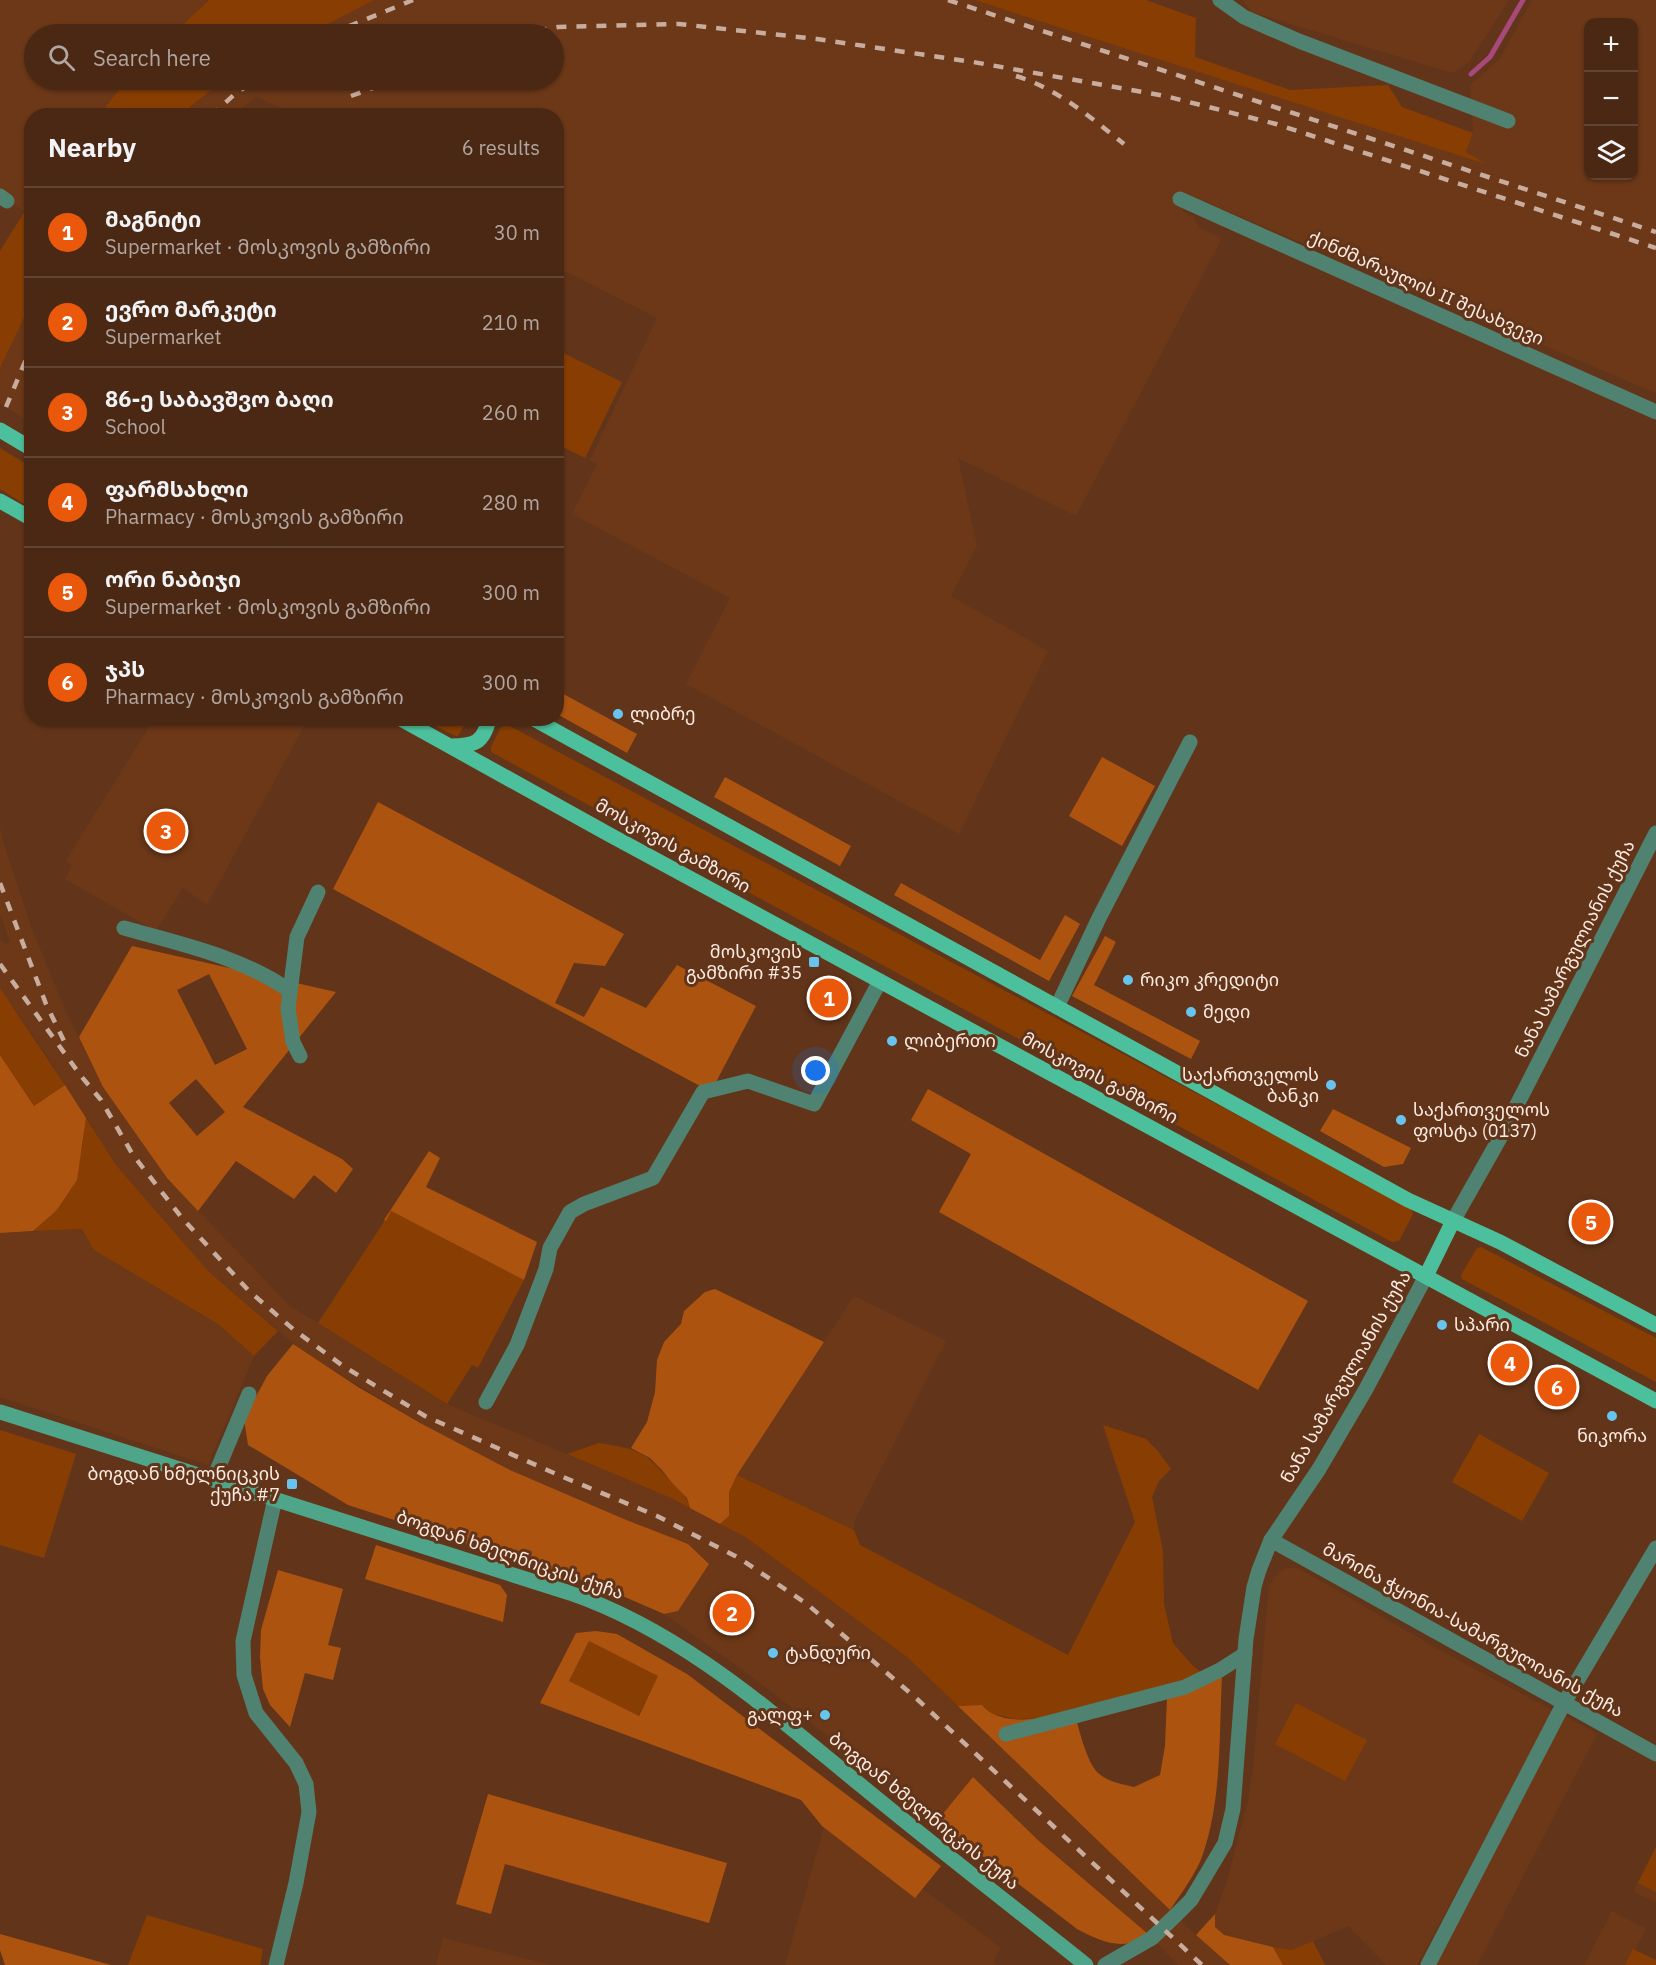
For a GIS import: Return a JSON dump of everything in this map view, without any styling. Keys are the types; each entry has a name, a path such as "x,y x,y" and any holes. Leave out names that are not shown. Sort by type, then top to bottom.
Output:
{"main road":[{"path":"0,430 24,445"},
{"path":"0,501 24,514"},
{"name":"მოსკოვის გამზირი","path":"414,726 610,835 1656,1401"},
{"path":"451,746 469,746 478,742 487,726"},
{"path":"547,726 1408,1200 1500,1242 1656,1325"},
{"name":"ნანა სამარგულიანის ქუჩა","path":"1426,1276 1453,1221"},
{"name":"ბოგდან ხმელნიცკის ქუჩა","path":"0,1412 570,1593 611,1608 653,1629 705,1661 955,1863 1086,1965"}],"street":[{"path":"1220,0 1244,17 1290,37 1508,121"},
{"name":"ქინძმარაულის II შესახვევი","path":"1180,199 1656,412"},
{"path":"1057,1007 1099,918 1190,742"},
{"name":"ნანა სამარგულიანის ქუჩა","path":"1453,1221 1501,1136 1656,833"},
{"path":"300,1056 293,1042 288,1008 297,937 318,892"},
{"path":"124,928 232,960 271,977 290,991"},
{"path":"486,1402 517,1345 546,1269 550,1248 570,1212 584,1204 653,1178 703,1092 748,1082 814,1104 880,981"},
{"name":"ნანა სამარგულიანის ქუჩა","path":"1105,1965 1152,1938 1191,1900 1225,1843 1233,1809 1245,1654 1254,1587 1271,1540 1319,1469 1366,1389 1426,1276"},
{"path":"213,1480 249,1394"},
{"path":"275,1499 243,1641 244,1675 256,1713 296,1763 306,1784 309,1812 296,1883 276,1965"},
{"name":"მარინა ჭყონია-სამარგულიანის ქუჩა","path":"1271,1540 1656,1754"},
{"path":"1428,1965 1564,1703 1656,1548"},
{"path":"1006,1734 1185,1687 1220,1670 1245,1654"}],"shaded area":[{"path":"0,0 209,0 184,24 24,24 24,90 119,90 105,108 24,108 24,212 0,193"},
{"path":"209,0 374,0 328,24 184,24"},
{"path":"374,0 974,0 1482,162 1466,152 1473,133 1470,85 1499,60 1532,0 1656,0 1656,393 1187,194 1182,211 1194,217 1198,227 1222,238 1076,516 958,458 977,546 951,596 1048,651 959,834 686,684 730,598 572,514 597,464 590,460 657,318 564,271 564,108 280,108 257,96 242,108 190,108 212,90 564,90 564,24 328,24"},
{"path":"974,0 1146,0 1196,18 1195,57 1290,90 1388,85 1402,107 1473,133 1466,152 1486,164"},
{"path":"1243,0 1509,0 1469,62 1453,73 1251,12"},
{"path":"119,90 211,90 189,108 105,108"},
{"path":"24,212 24,318 0,368 0,251"},
{"path":"24,318 24,418 0,403 0,368"},
{"path":"564,353 622,382 585,458 564,448"},
{"path":"0,448 24,463 24,504 0,489"},
{"path":"564,694 637,734 627,753 564,718"},
{"path":"150,726 304,726 207,905 183,888 156,931 65,879 72,865 65,862"},
{"path":"435,726 464,726 456,736"},
{"path":"510,726 1411,1208 1413,1214 1399,1241 1392,1242 491,752 491,747 501,727"},
{"path":"1102,757 1155,786 1122,846 1069,816"},
{"path":"725,777 851,846 840,866 714,797"},
{"path":"378,802 624,934 605,966 574,963 555,1003 584,1017 601,987 646,1008 677,965 756,1006 715,1084 700,1086 333,889"},
{"path":"0,827 31,926 63,1005 103,1087 167,1178 289,1305 447,1404 671,1498 744,1536 907,1657 1230,1965 1178,1965 1152,1938 1040,1842 973,1777 937,1821 747,1673 664,1614 678,1611 688,1544 510,1470 422,1424 304,1352 209,1272 116,1165 47,1056 0,988 0,939 5,944 10,942 0,914"},
{"path":"901,883 1040,960 1065,915 1080,924 1049,981 894,895"},
{"path":"1105,936 1116,942 1094,985 1200,1041 1191,1059 1072,996"},
{"path":"132,946 336,992 243,1107 342,1159 353,1169 336,1193 314,1175 294,1199 236,1161 198,1211 167,1178 103,1087 79,1037","holes":["209,974 247,1049 215,1065 177,990","196,1079 225,1112 197,1136 169,1103"]},
{"path":"0,988 65,1085 34,1106 0,1055"},
{"path":"0,1055 34,1106 65,1085 86,1118 77,1180 56,1211 33,1231 0,1233"},
{"path":"928,1089 1308,1301 1258,1390 939,1212 971,1154 911,1120"},
{"path":"1333,1109 1411,1148 1403,1164 1384,1167 1320,1131"},
{"path":"86,1118 116,1165 209,1272 278,1331 254,1356 218,1324 94,1250 82,1229 33,1231 56,1211 82,1149"},
{"path":"429,1151 440,1158 426,1187 537,1242 524,1280 391,1211 386,1221 384,1220"},
{"path":"391,1211 524,1280 478,1368 472,1365 447,1404 318,1323"},
{"path":"82,1229 94,1250 218,1324 254,1356 208,1465 0,1397 0,1233"},
{"path":"1481,1247 1656,1338 1656,1382 1462,1279 1461,1275 1477,1248"},
{"path":"715,1289 824,1342 737,1475 729,1492 729,1516 720,1524 690,1508 687,1498 662,1470 650,1458 631,1448 647,1422 655,1392 657,1360 664,1342 681,1324 684,1311 705,1292"},
{"path":"854,1296 946,1341 855,1520 854,1530 737,1475"},
{"path":"293,1344 358,1387 422,1424 510,1470 688,1544 709,1564 678,1611 664,1614 604,1588 348,1505 248,1445 244,1419 267,1376"},
{"path":"1103,1425 1146,1439 1171,1469 1159,1481 1152,1497 1163,1551 1164,1604 1173,1643 1203,1674 1178,1685 1046,1718 1015,1719 992,1714 982,1705 958,1706 907,1657 744,1536 720,1524 729,1516 729,1492 737,1475 854,1530 860,1545 1068,1655 1135,1522"},
{"path":"0,1430 76,1454 44,1558 0,1545"},
{"path":"1479,1434 1549,1473 1522,1521 1452,1482"},
{"path":"599,1443 623,1447 647,1458 682,1494 690,1508 567,1454"},
{"path":"376,1545 500,1585 507,1595 503,1622 365,1579"},
{"path":"1286,1568 1298,1568 1443,1652 1554,1711 1417,1965 1386,1965 1348,1926 1292,1950 1223,1935 1215,1927 1215,1914 1228,1878 1248,1800 1269,1586 1278,1573"},
{"path":"278,1570 343,1589 328,1645 341,1648 333,1680 305,1673 290,1727 270,1705 263,1689 260,1657 261,1630"},
{"path":"596,1631 617,1634 687,1674 941,1866 915,1898 822,1826 801,1800 540,1703 576,1633","holes":["589,1641 658,1676 639,1716 569,1681"]},
{"path":"589,1641 659,1676 638,1716 569,1681"},
{"path":"1222,1676 1214,1811 1197,1869 1170,1910 958,1706 982,1705 993,1714 1012,1719 1044,1717 1074,1711 1083,1744 1094,1768 1106,1779 1134,1787 1160,1775 1165,1746 1167,1698"},
{"path":"1296,1703 1367,1740 1345,1781 1275,1744"},
{"path":"1565,1716 1597,1734 1477,1965 1434,1965"},
{"path":"973,1777 1040,1842 1148,1934 1139,1940 1121,1944 1095,1938 1077,1929 937,1821"},
{"path":"488,1794 727,1863 709,1923 505,1864 491,1914 456,1904"},
{"path":"824,1827 855,1838 1001,1948 993,1961 998,1965 785,1965"},
{"path":"1656,1847 1656,1903 1633,1891"},
{"path":"1656,1847 1656,1892 1638,1883"},
{"path":"1612,1911 1646,1929 1627,1965 1584,1965"},
{"path":"1215,1914 1215,1927 1224,1935 1273,1947 1283,1965 1230,1965 1196,1935"},
{"path":"147,1915 263,1949 260,1965 128,1965"},
{"path":"0,1934 111,1965 5,1965 0,1950"},
{"path":"443,1938 551,1965 436,1965"},
{"path":"1313,1941 1325,1965 1283,1965 1273,1947 1292,1950"},
{"path":"1633,1949 1656,1960 1656,1965 1625,1965"}],"waterway":[{"path":"1471,74 1490,57 1523,0"}],"railway":[{"path":"354,24 413,0"},
{"path":"948,0 1656,232"},
{"path":"564,27 679,24 817,39 973,62 1165,96 1276,124 1656,248"},
{"path":"1016,76 1060,96 1124,144"},
{"path":"220,108 240,90"},
{"path":"351,96 368,90"},
{"path":"6,407 24,364"},
{"path":"0,883 46,1004 65,1043"},
{"path":"0,964 101,1100 133,1155 182,1218 249,1291 293,1329 343,1366 425,1416 657,1516 739,1558 807,1604 917,1699 1202,1965"}],"place":[{"name":"ლიბრე","path":"618,714"},
{"name":"86-ე საბავშვო ბაღი","path":"166,831"},
{"name":"მოსკოვის გამზირი #35","path":"814,962"},
{"name":"რიკო კრედიტი","path":"1128,980"},
{"name":"მაგნიტი","path":"829,998"},
{"name":"მედი","path":"1191,1012"},
{"name":"ლიბერთი","path":"892,1041"},
{"name":"საქართველოს ბანკი","path":"1331,1085"},
{"name":"საქართველოს ფოსტა (0137)","path":"1401,1120"},
{"name":"ორი ნაბიჯი","path":"1591,1222"},
{"name":"სპარი","path":"1442,1325"},
{"name":"ფარმსახლი","path":"1510,1363"},
{"name":"ჯპს","path":"1557,1387"},
{"name":"ნიკორა","path":"1612,1416"},
{"name":"ბოგდან ხმელნიცკის ქუჩა #7","path":"292,1484"},
{"name":"ევრო მარკეტი","path":"732,1613"},
{"name":"ტანდური","path":"773,1653"},
{"name":"გალფ+","path":"825,1715"}]}
